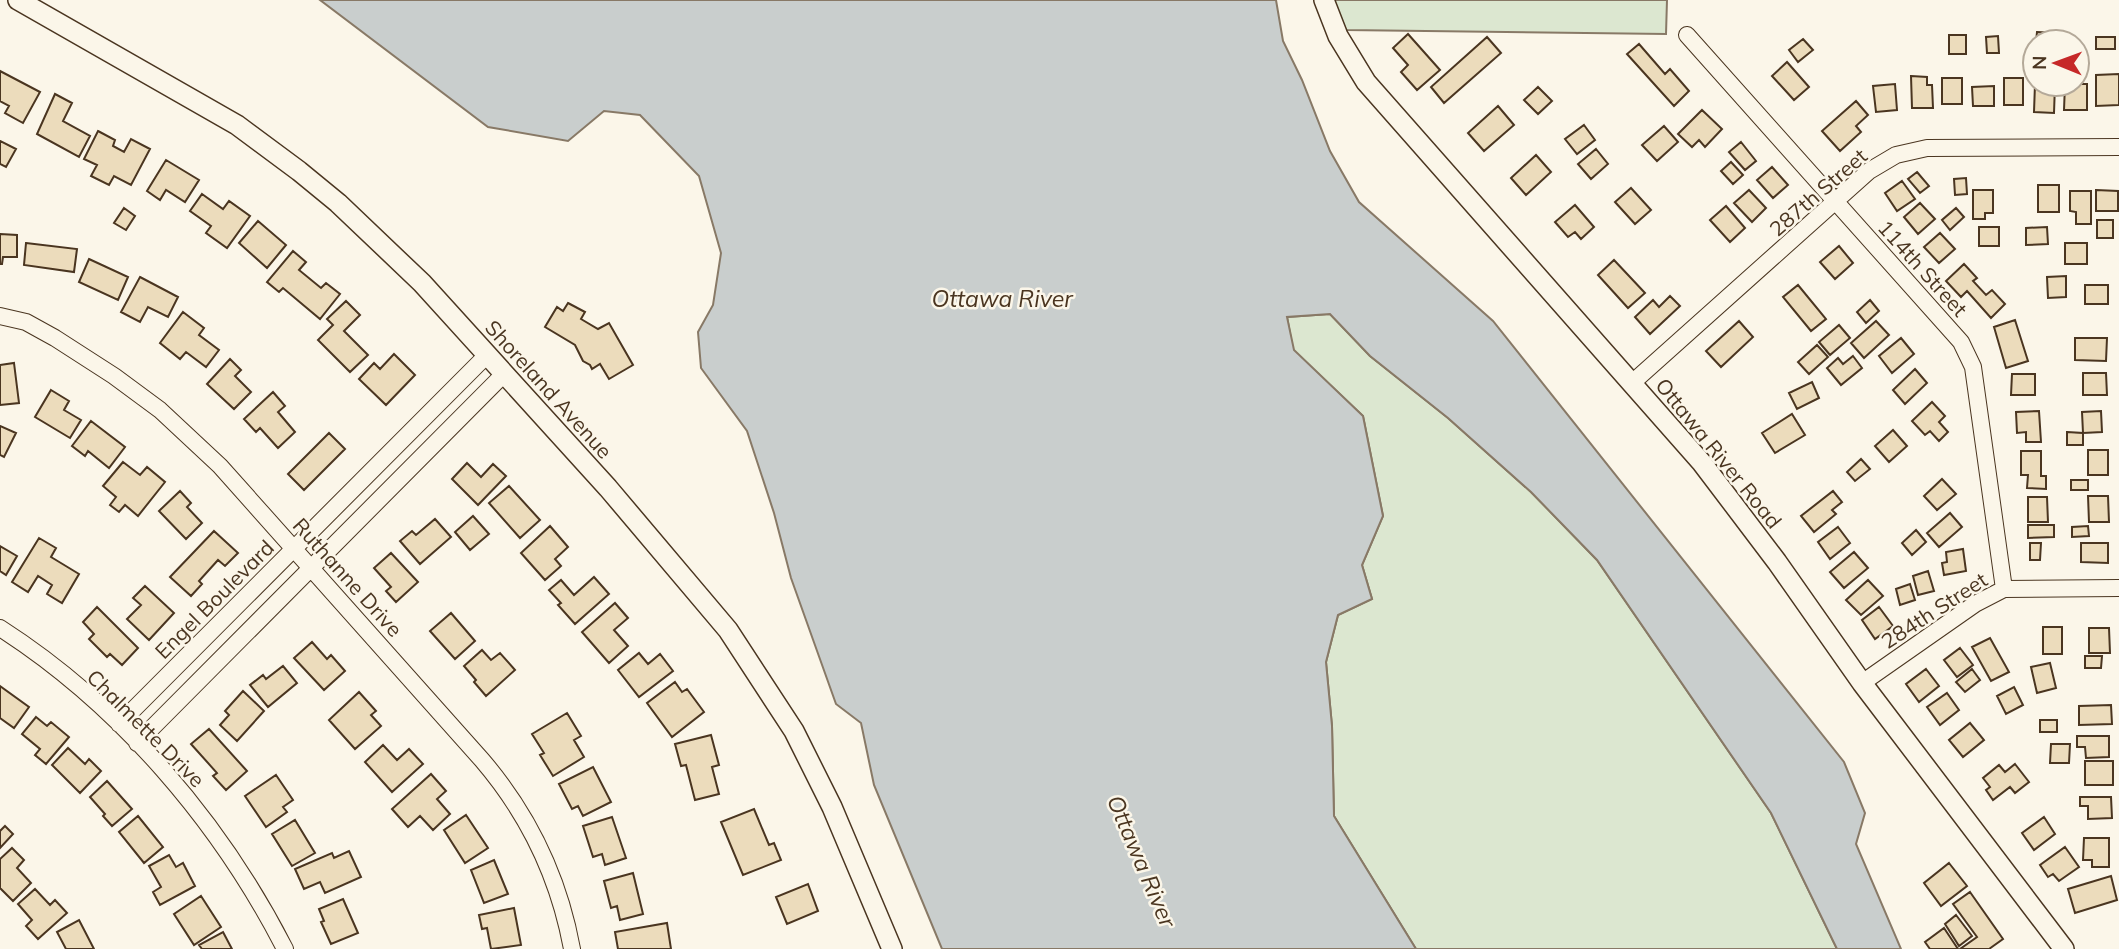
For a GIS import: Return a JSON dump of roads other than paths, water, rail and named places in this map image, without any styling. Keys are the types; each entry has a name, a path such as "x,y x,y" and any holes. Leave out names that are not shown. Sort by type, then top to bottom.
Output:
{"street":[{"name":"Shoreland Avenue","path":"18,0 215,111 299,171 389,250 505,373 729,630 793,730 832,807 892,949"},
{"name":"Ottawa River Road","path":"1324,0 1338,36 1366,82 1702,463 1734,503 1862,684 2064,949"},
{"name":"114th Street","path":"1687,35 1961,342 1973,367 2004,589"},
{"name":"287th Street","path":"1632,383 1869,171 1896,155 1927,148 2119,147"},
{"name":"Ruthanne Drive","path":"0,316 26,322 114,376 160,410 220,466 482,760 508,793 534,835 550,869 572,949"},
{"name":"Engel Boulevard","path":"119,724 487,355"},
{"path":"137,743 505,373"},
{"name":"284th Street","path":"1862,684 1975,604 2004,589 2119,588"},
{"name":"Chalmette Drive","path":"0,628 66,678 119,724 174,783 224,847 285,949"}],"water":[{"name":"Ottawa River","path":"320,0 1276,0 1283,41 1302,80 1330,151 1359,202 1493,321 1844,762 1865,813 1856,844 1901,949 1837,949 1771,813 1597,560 1531,492 1448,418 1370,356 1330,314 1287,317 1294,350 1363,416 1383,516 1362,565 1372,599 1338,615 1326,662 1332,726 1334,816 1416,949 942,949 874,785 861,723 836,704 791,578 774,513 747,431 701,368 698,332 713,305 721,253 699,176 640,115 604,111 568,141 488,127"}]}
